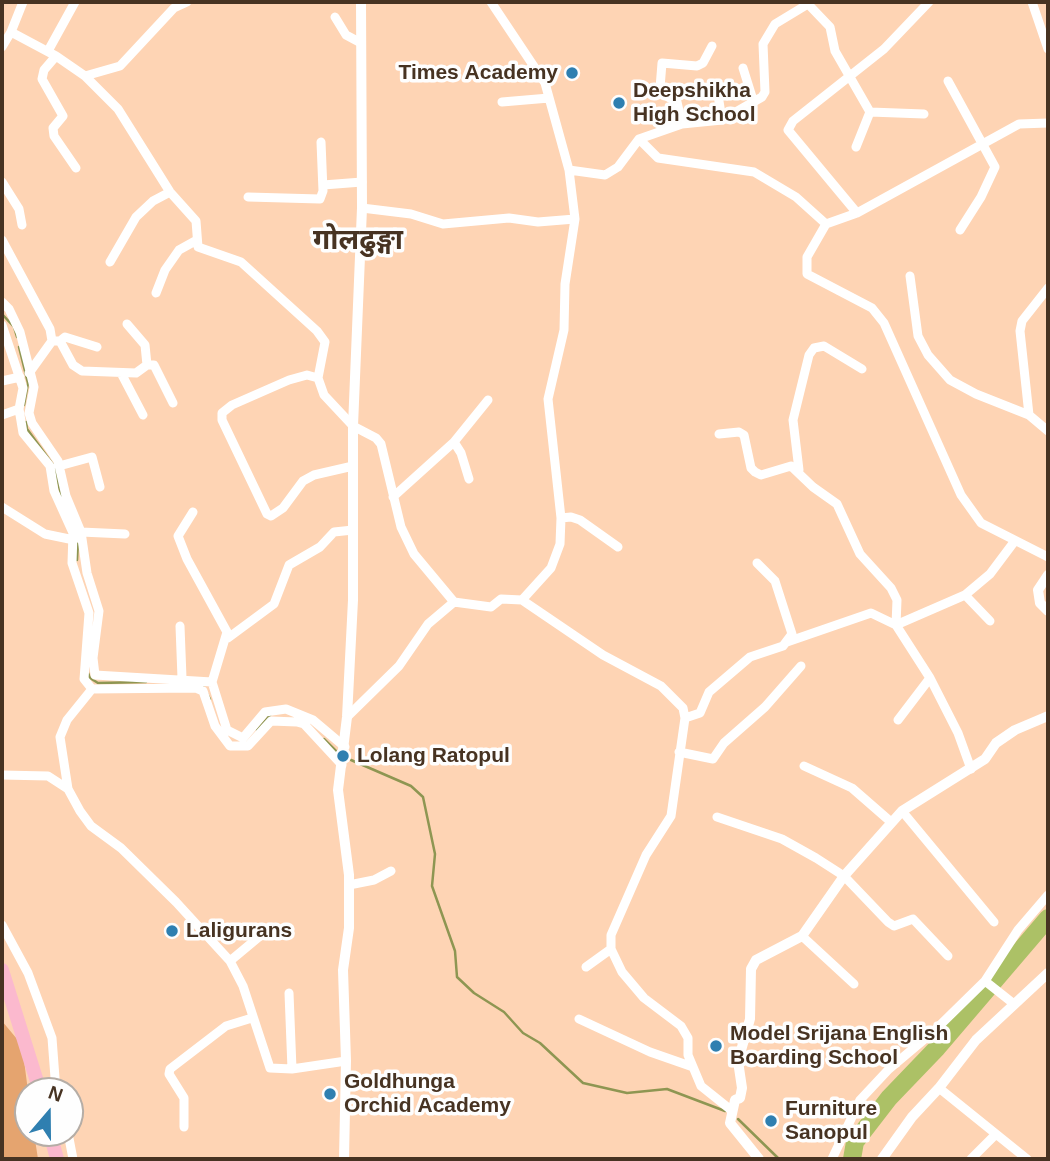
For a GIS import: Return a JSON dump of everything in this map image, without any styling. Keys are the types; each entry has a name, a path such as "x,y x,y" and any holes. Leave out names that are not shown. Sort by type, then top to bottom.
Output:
{"main road":[{"path":"2,970 36,1077"}],"street":[{"path":"2,47 23,2"},
{"path":"75,2 42,79 63,116 53,128 54,136 76,168"},
{"path":"85,76 120,66 174,8 187,2"},
{"path":"344,1159 346,1061 343,970 349,928 349,885 339,804 348,717 353,426 362,208 361,2"},
{"path":"491,2 545,83 569,170 575,219 565,284 564,330 548,399 561,518 557,557 522,600"},
{"path":"858,213 788,130 793,121 884,49 929,2"},
{"path":"1032,2 1048,49"},
{"path":"569,170 604,175 618,167 639,139 682,124 722,120 765,92 763,44 775,24 808,3 830,27 835,51 870,112"},
{"path":"335,17 346,35 361,43"},
{"path":"10,32 52,53 85,76 118,109 170,191 196,221 200,250 241,262 317,331 325,342 318,378 324,395 353,426 376,438 381,444 401,527 414,554 454,602 491,607 502,599 522,600 603,655 661,686 677,698 685,718 671,816 646,855 611,935 611,949 622,972 644,998 681,1026 701,1086 731,1110"},
{"path":"682,124 677,102 663,94 660,88 662,63 697,66 703,63 712,46"},
{"path":"743,68 753,100"},
{"path":"948,81 995,167 981,197 960,230"},
{"path":"718,96 722,120"},
{"path":"502,102 550,98"},
{"path":"870,112 924,114"},
{"path":"856,147 870,112"},
{"path":"1048,123 1020,124 858,213 827,224 807,257 807,274 872,308 884,323 961,495 981,523 1048,557"},
{"path":"639,139 658,158 754,172 796,197 827,224"},
{"path":"248,197 316,200 322,196 321,142"},
{"path":"2,181 19,209 22,225"},
{"path":"323,185 362,181"},
{"path":"110,262 145,206 170,191"},
{"path":"362,208 411,214 443,224 509,218 538,222 575,219"},
{"path":"2,240 56,341 76,368 136,373 147,365 154,365 173,403"},
{"path":"156,293 165,270 179,250 197,240"},
{"path":"910,276 918,336 928,355 950,380 976,394 1029,415 1048,430"},
{"path":"1029,415 1020,331 1022,321 1048,288"},
{"path":"2,302 9,309 20,332 23,388 19,409 20,423 27,442 55,464 92,457 100,487"},
{"path":"127,324 145,345 147,365"},
{"path":"2,325 23,371 34,387 29,413 32,423 55,464 81,532 87,573 99,611 93,658 95,675 109,678 182,678 212,682"},
{"path":"2,381 23,371 56,341 65,337 97,347"},
{"path":"799,470 793,420 809,355 814,348 824,346 862,369"},
{"path":"121,373 143,415"},
{"path":"318,378 307,376 289,380 225,410 222,420 271,516 283,508 303,481 314,475 353,466"},
{"path":"393,497 454,442 488,400"},
{"path":"2,415 19,409"},
{"path":"719,434 739,432 744,435 751,468 755,472 761,475 791,466 799,470 813,487 837,504 860,554 891,588 897,600 896,625"},
{"path":"454,442 461,453 469,479"},
{"path":"55,464 54,491 74,540 72,563 89,614 84,679 92,689"},
{"path":"2,507 45,534 74,540"},
{"path":"194,512 178,536 228,638"},
{"path":"561,518 580,520 618,547"},
{"path":"345,747 313,720 286,709 265,712 246,736 233,735 220,714 212,682 228,638 274,604 289,565 320,547 334,532 353,530"},
{"path":"81,532 125,534"},
{"path":"896,625 965,595 990,575 1014,542"},
{"path":"757,563 775,581 790,622 792,634 787,642"},
{"path":"1048,575 1038,590 1040,603 1048,611"},
{"path":"965,595 990,621"},
{"path":"348,717 399,666 428,624 454,602"},
{"path":"685,718 700,713 709,692 750,657 871,613 896,625 930,678 958,733 971,769"},
{"path":"180,626 182,678"},
{"path":"679,752 712,759 724,743 765,707 801,666"},
{"path":"898,720 930,678"},
{"path":"68,789 60,737 67,720 92,689 179,686 201,689 215,726 230,747 248,746 271,721 297,722 304,724 342,766"},
{"path":"759,1159 731,1126 731,1110 735,1100 740,1098 742,1088 737,1061 750,1019 751,970 756,960 802,936 844,876 902,811 985,759 996,743 1014,730 1048,716"},
{"path":"804,766 852,788 891,822"},
{"path":"2,775 48,776 68,789 92,826 121,848 230,961 243,986 270,1068 292,1069 346,1061"},
{"path":"902,811 994,922"},
{"path":"717,817 790,843 844,876 894,926 913,919 948,956"},
{"path":"349,885 374,880 391,871"},
{"path":"832,1159 860,1100 889,1069 987,983 1018,930 1048,895"},
{"path":"2,925 28,974 52,1038 55,1077"},
{"path":"230,961 260,936"},
{"path":"802,936 854,984"},
{"path":"586,967 611,949"},
{"path":"882,1159 912,1116 939,1088 976,1040 1048,972"},
{"path":"987,983 1014,1004"},
{"path":"289,993 292,1069"},
{"path":"184,1128 184,1098 169,1073 170,1069 226,1026 252,1018"},
{"path":"579,1018 650,1052 694,1067"},
{"path":"939,1088 1027,1159"},
{"path":"971,1159 996,1134"}],"shaded area":[{"path":"2,1021 22,1045 26,1077 14,1077 14,1147 36,1147 38,1159 2,1159"}],"waterway":[{"path":"2,314 14,327 17,337"},
{"path":"19,347 28,383 24,405"},
{"path":"26,422 27,429 54,466 62,499"},
{"path":"77,560 78,541"},
{"path":"88,673 90,678 98,683 146,682"},
{"path":"202,685 210,699"},
{"path":"257,730 271,714"},
{"path":"324,739 336,751"},
{"path":"351,760 411,786 423,797 435,854 432,886 455,951 457,977 474,993 504,1012 523,1033 540,1043 583,1083 627,1093 667,1089 725,1111"},
{"path":"852,1159 855,1142 889,1098 937,1048 1048,918"},
{"path":"738,1119 779,1159"}],"place":[{"name":"Times Academy","path":"572,73"},
{"name":"Deepshikha High School","path":"619,103"},
{"name":"Lolang Ratopul","path":"343,756"},
{"name":"Laligurans","path":"172,931"},
{"name":"Model Srijana English Boarding School","path":"716,1046"},
{"name":"Goldhunga Orchid Academy","path":"330,1094"},
{"name":"Furniture Sanopul","path":"771,1121"}],"district":[{"name":"गोलढुङ्गा","path":"358,241"}]}
